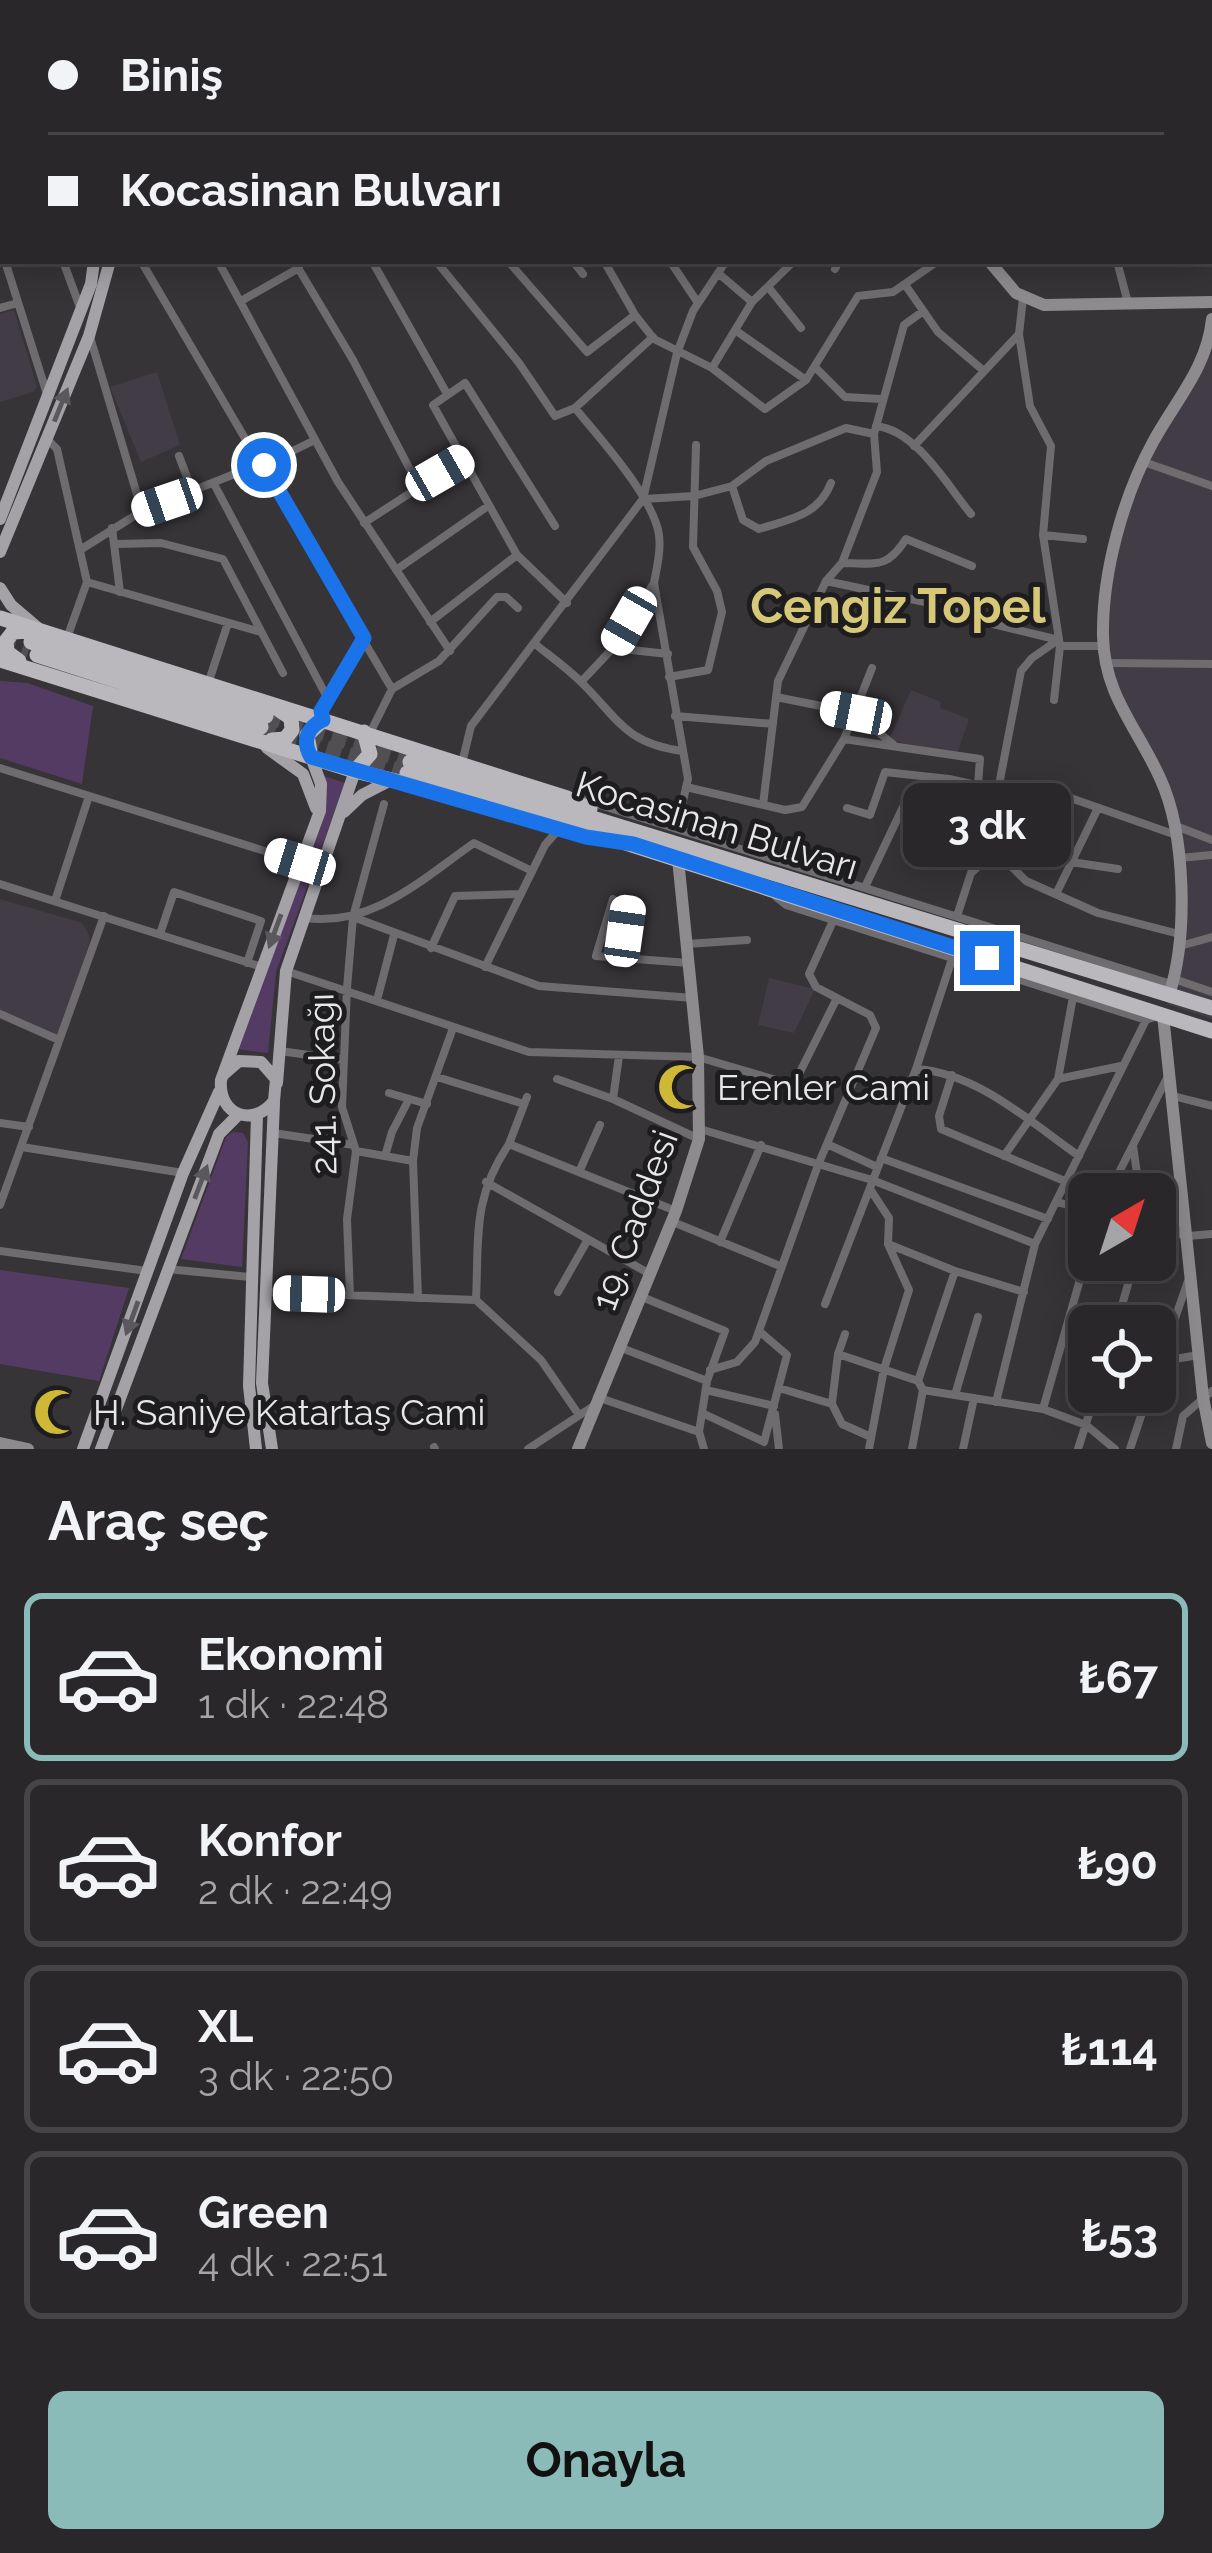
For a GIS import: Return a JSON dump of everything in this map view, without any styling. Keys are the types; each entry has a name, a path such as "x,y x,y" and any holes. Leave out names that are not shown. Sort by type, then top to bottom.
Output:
{"highway":[{"path":"0,618 34,642 260,721"},
{"path":"44,674 13,658 6,644 17,630 34,642 66,639 208,684 311,757 355,771 462,765 567,798 635,838"},
{"path":"0,660 260,721 323,720 367,733 408,766 552,827 635,838"},
{"path":"311,757 307,735 323,720"},
{"path":"355,771 370,754 367,733"},
{"name":"Kocasinan Bulvarı","path":"408,766 635,838 1172,986 1212,1008"},
{"name":"Kocasinan Bulvarı","path":"635,838 678,859 1154,1017 1212,1031"},
{"path":"1154,1017 1176,1008 1172,986"}],"main road":[{"path":"0,518 81,310 93,264"},
{"path":"0,552 89,335 109,264"},
{"path":"0,588 34,642"},
{"path":"0,670 44,674"},
{"path":"260,721 303,774 314,798 316,821"},
{"path":"83,1449 183,1172 220,1091 254,965 316,821 322,791 311,757"},
{"path":"340,817 362,795 408,766"},
{"path":"272,1449 262,1383 275,1096 286,971 355,771"},
{"path":"223,1075 239,1060 256,1060 273,1074 275,1096 257,1115 250,1277 256,1449"},
{"path":"220,1091 226,1107 238,1114 257,1115"},
{"path":"101,1449 215,1144 238,1114"},
{"path":"196,1139 215,1144"}],"street":[{"path":"6,264 47,394"},
{"path":"64,264 81,310"},
{"path":"143,264 392,689"},
{"path":"220,264 364,523 450,651"},
{"path":"374,264 446,392"},
{"path":"438,264 555,416 575,407 653,337"},
{"path":"511,264 586,352 634,315"},
{"path":"575,264 583,274"},
{"path":"606,264 634,315 653,337 712,368 765,409 806,380 858,296 879,296 906,286 934,264"},
{"path":"672,264 698,303"},
{"path":"462,765 472,726 643,499 677,353 698,303 723,264"},
{"path":"712,368 752,302 791,264"},
{"path":"991,264 1023,298 1051,306 1212,302"},
{"path":"1118,264 1129,305"},
{"path":"241,301 297,265 418,485"},
{"path":"718,273 752,302"},
{"path":"906,286 922,313 958,352 984,371"},
{"path":"769,288 801,328"},
{"path":"1023,298 1019,334 1030,406 1051,446 1043,535 1059,643 1054,700"},
{"path":"0,308 18,303"},
{"path":"763,805 776,697 787,656 826,581 842,563 877,472 875,430 904,326 922,313"},
{"path":"1172,986 1178,940 1176,831 1159,774 1111,689 1104,646 1111,574 1124,514 1144,462 1196,373 1212,319"},
{"path":"735,330 806,380"},
{"path":"914,446 1019,334"},
{"path":"89,335 142,511"},
{"path":"814,368 845,397 881,399"},
{"path":"555,526 465,383 446,392 433,405 461,460 517,554 567,603"},
{"path":"575,407 643,499 659,534 654,583 688,779 677,827"},
{"path":"643,499 694,496 732,486 766,461 845,428 896,431 971,514"},
{"path":"47,439 57,448 87,582 66,639"},
{"path":"80,550 142,511 315,440"},
{"path":"669,677 708,670 722,612 717,591 693,547 695,445"},
{"path":"179,456 193,493"},
{"path":"364,523 461,460"},
{"path":"1144,462 1212,486"},
{"path":"732,486 743,520 760,529 813,510 831,483"},
{"path":"214,484 328,699"},
{"path":"395,571 488,506"},
{"path":"112,528 120,592"},
{"path":"1043,535 1082,539"},
{"path":"842,563 884,563 906,538 972,566"},
{"path":"116,544 174,545 223,560 284,673"},
{"path":"430,622 517,554"},
{"path":"826,581 939,605 1059,643 1104,646"},
{"path":"87,582 262,633"},
{"path":"581,682 614,648 654,583"},
{"path":"367,733 392,689 423,673 450,651 495,599 506,597 518,608"},
{"path":"208,684 228,623"},
{"path":"323,720 321,711 364,638"},
{"path":"998,790 1022,671 1036,654 1059,643"},
{"path":"536,644 581,682 628,734 682,751"},
{"path":"614,648 668,654"},
{"path":"1106,663 1212,664"},
{"path":"686,788 790,811 802,807 844,740 872,668"},
{"path":"776,697 856,713"},
{"path":"675,716 773,724"},
{"path":"851,724 868,724 893,744"},
{"path":"844,740 980,758 978,785"},
{"path":"0,768 300,862"},
{"path":"847,808 870,815 885,772 1062,795 1212,839"},
{"path":"55,901 89,796"},
{"path":"567,798 596,801 1172,986 1212,992"},
{"name":"241. Sokağı","path":"350,1295 347,1219 354,1148 342,1107 347,988 353,917 384,804"},
{"path":"865,887 904,805 926,808 995,850 1026,880 1055,894 1178,940 1212,937"},
{"path":"1055,894 1098,808"},
{"path":"485,967 552,827"},
{"path":"305,918 353,917 385,904 474,843 532,871"},
{"path":"957,916 971,873 995,850"},
{"path":"1178,858 1212,855"},
{"name":"19. Caddesi","path":"582,1448 596,1401 674,1216 700,1134 698,1057 678,859"},
{"path":"1071,862 1118,869"},
{"path":"0,884 254,965 261,921 174,892 160,934"},
{"path":"766,888 786,905 833,921 1073,998 1154,1017"},
{"path":"431,948 454,896 520,894"},
{"path":"613,899 596,956 689,963"},
{"path":"622,958 628,904"},
{"path":"0,1205 104,916"},
{"path":"353,917 539,986 693,998"},
{"path":"710,1370 742,1358 759,1331 826,1144 876,1028 870,1015 816,987 809,974 833,921"},
{"path":"377,1000 394,935"},
{"path":"687,944 747,940"},
{"path":"825,1304 916,1069 952,959"},
{"path":"286,971 529,1052 698,1057 794,1083 837,998"},
{"path":"1004,1156 1058,1079 1073,998"},
{"path":"0,1015 60,1040"},
{"path":"996,1402 1035,1244 1121,1066 1154,1017"},
{"path":"1154,1017 1172,1096 1212,1443"},
{"path":"418,1298 413,1161 417,1128 453,1028"},
{"path":"280,1051 344,1060"},
{"path":"613,1099 619,1056"},
{"path":"1058,1079 1121,1066"},
{"path":"916,1069 952,1076 983,1090 1079,1156"},
{"path":"1118,1173 1169,1074"},
{"path":"952,1076 940,1126 1066,1182"},
{"path":"437,1077 525,1100 509,1144 486,1182 480,1207 476,1300"},
{"path":"557,1079 700,1134 761,1145 1035,1244"},
{"path":"389,1093 427,1104"},
{"path":"1172,1096 1212,1106"},
{"path":"385,1156 410,1099"},
{"path":"0,1123 29,1127"},
{"path":"579,1172 600,1125"},
{"path":"273,1133 413,1161"},
{"path":"509,1144 780,1266"},
{"path":"826,1144 1048,1219"},
{"path":"1132,1144 1137,1173"},
{"path":"720,1241 761,1145"},
{"path":"22,1147 183,1172"},
{"path":"486,1182 650,1274"},
{"path":"869,1449 884,1369 909,1290 891,1258 890,1218 870,1184"},
{"path":"1057,1202 1068,1205"},
{"path":"1176,1234 1212,1234"},
{"path":"558,1292 586,1241"},
{"path":"888,1244 1024,1292"},
{"path":"0,1251 149,1271"},
{"path":"167,1269 250,1277"},
{"path":"1176,1310 1191,1269"},
{"path":"912,1449 920,1385 956,1271"},
{"path":"1043,1409 1080,1281"},
{"path":"267,1292 476,1300 535,1353 579,1415"},
{"path":"640,1296 725,1331 706,1386 700,1432 704,1449"},
{"path":"955,1395 978,1317"},
{"path":"702,1413 763,1446 787,1355 759,1331"},
{"path":"845,1334 832,1404 842,1424 871,1437"},
{"path":"619,1347 706,1386 774,1406"},
{"path":"838,1354 955,1395 1043,1409 1086,1425 1115,1449"},
{"path":"1176,1358 1199,1354"},
{"path":"779,1388 832,1404"},
{"path":"1176,1449 1184,1416 1208,1394"},
{"path":"964,1449 974,1398"},
{"path":"528,1449 596,1401 700,1432"},
{"path":"774,1406 778,1448"},
{"path":"1078,1449 1090,1413"},
{"path":"1130,1449 1143,1413"},
{"path":"195,1421 252,1415"},
{"path":"0,1443 28,1449"}],"shaded area":[{"path":"14,310 37,387 0,402 0,314"},
{"path":"1212,319 1212,1019 1167,1004 1180,935 1170,804 1107,673 1104,614 1132,490 1185,394"},
{"path":"157,372 180,445 141,462 110,387"},
{"path":"0,681 27,683 93,706 82,784 0,758"},
{"path":"911,690 969,719 957,754 889,740"},
{"path":"321,775 345,783 276,972 268,1053 237,1049 323,821 326,806"},
{"path":"0,899 82,923 88,933 60,1036 47,1037 0,1014"},
{"path":"769,978 815,989 794,1033 758,1025"},
{"path":"243,1133 248,1142 242,1267 181,1259 226,1137"},
{"path":"0,1270 129,1288 99,1381 0,1364"}],"tunnel":[{"path":"0,643 28,652"},
{"path":"266,716 410,762"},
{"path":"261,727 407,773"}],"place":[{"name":"Erenler Cami","path":"681,1087"},
{"name":"H. Saniye Katartaş Cami","path":"57,1412"}],"district":[{"name":"Cengiz Topel","path":"898,606"}],"route":[{"path":"264,465 364,638 321,711 323,720 309,730 306,744 311,757 586,837 633,844 987,958"}]}
